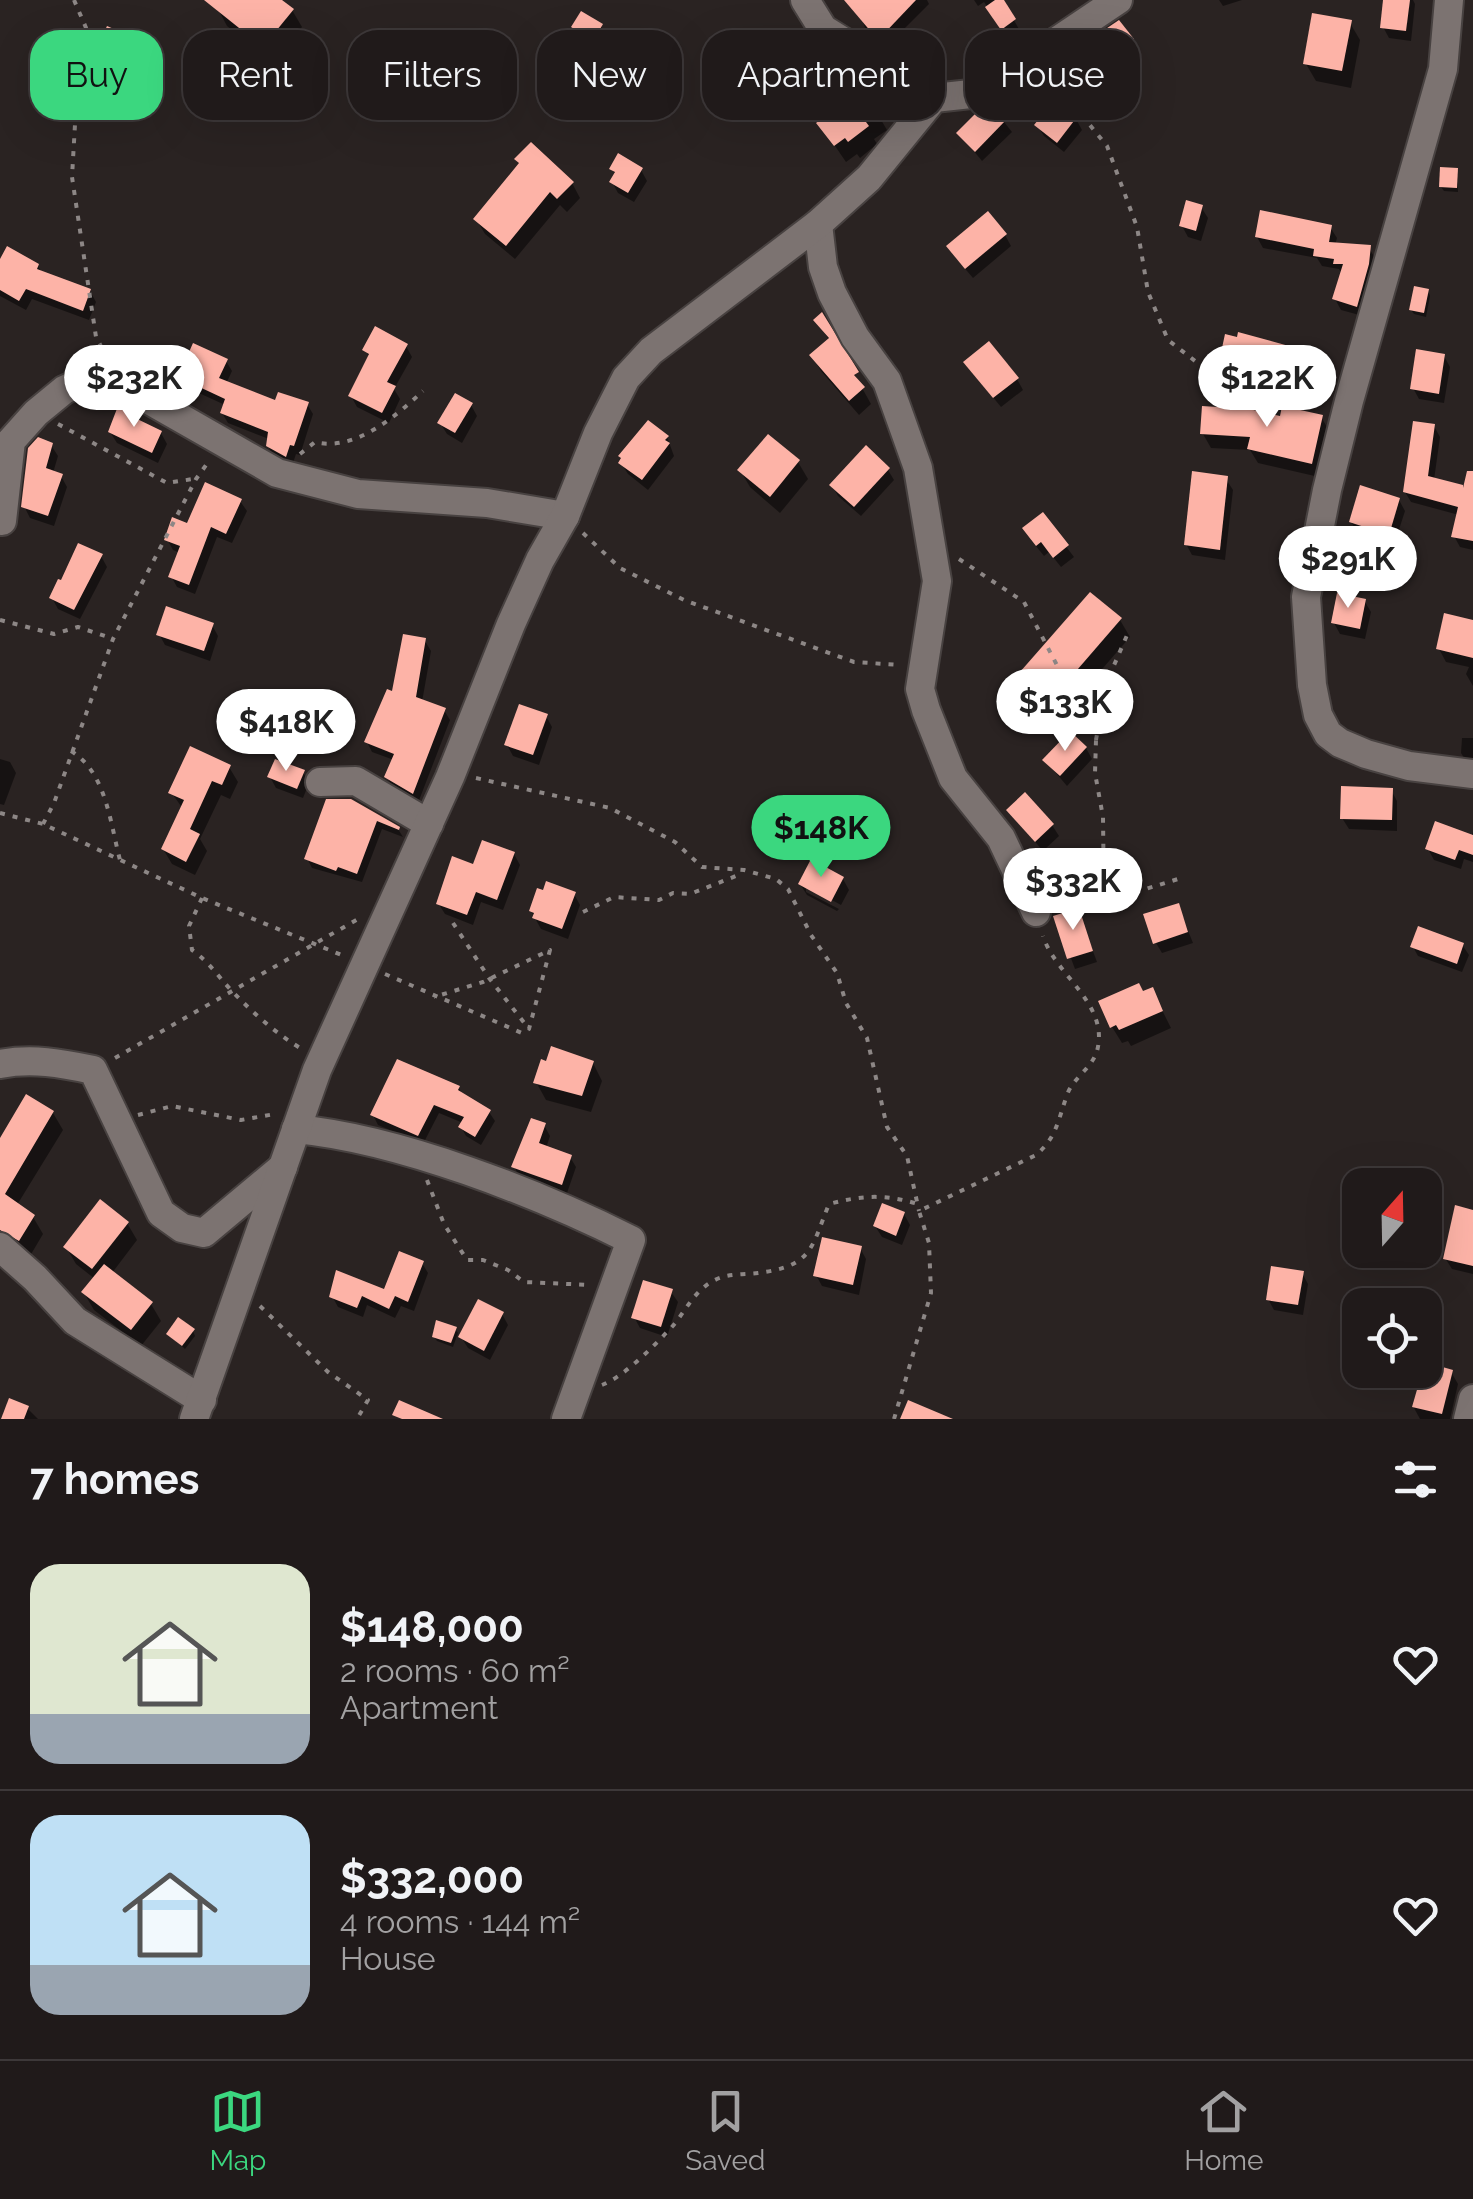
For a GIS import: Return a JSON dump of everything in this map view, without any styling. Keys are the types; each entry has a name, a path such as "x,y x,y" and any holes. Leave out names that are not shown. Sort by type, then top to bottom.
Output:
{"street":[{"path":"804,0 826,30"},
{"path":"1073,30 1118,0"},
{"path":"1449,0 1443,68 1349,401 1306,596 1312,685 1318,715 1328,734 1340,743 1409,766 1473,774"},
{"path":"0,1247 75,1321 198,1409 322,1059 429,824 511,624 565,516 598,433 626,378 651,351 818,224 868,178 916,120"},
{"path":"818,224 822,268 832,293 855,336 888,381 918,468 937,581 920,689 953,778 1001,838 1036,912"},
{"path":"2,522 11,441 36,412 64,390 90,378 122,388 277,473 358,494 487,503 565,516"},
{"path":"320,782 356,781 429,824"},
{"path":"0,1064 53,1062 93,1070 161,1213 182,1228 204,1233 284,1166"},
{"path":"297,1125 420,1156 532,1197 631,1240 566,1419"},
{"path":"1468,1419 1473,1399"}],"path":[{"path":"74,0 90,38 76,107 72,177 96,337 122,388"},
{"path":"1086,120 1107,146 1137,228 1148,292 1168,340 1226,385"},
{"path":"277,473 315,442 330,446 346,442 395,416 423,390"},
{"path":"36,412 167,483 196,479"},
{"path":"43,824 113,639 196,479 223,440"},
{"path":"565,516 620,568 684,600 854,662 923,665"},
{"path":"933,545 970,564 1024,602 1096,740"},
{"path":"0,620 54,634 78,627 113,639"},
{"path":"1104,902 1103,817 1095,773 1096,740 1105,686 1128,633"},
{"path":"71,751 88,761 96,778 120,860"},
{"path":"454,766 474,778 610,808 676,842 702,867 776,879 788,889 811,936 837,973 846,1002 866,1038 887,1126 906,1156 928,1242 931,1293 894,1419"},
{"path":"0,812 43,824 202,898 364,964 434,997 522,1033 529,1029 550,950 489,978 434,997"},
{"path":"583,912 614,897 658,900 673,893 690,894 736,876 738,870"},
{"path":"577,1388 614,1380 628,1370 669,1331 687,1303 714,1280 783,1268 803,1258 814,1247 830,1204 867,1195 889,1195 919,1207 1036,1155 1051,1142 1068,1092 1096,1055 1099,1036 1094,1014 1048,950 1036,912 1074,896 1104,902 1178,879"},
{"path":"202,898 189,926 192,950 216,968 233,992 274,1030 322,1059"},
{"path":"93,1070 364,916"},
{"path":"454,923 489,978 529,1029"},
{"path":"116,1118 172,1106 241,1120 266,1114 297,1125"},
{"path":"420,1156 444,1224 466,1260 483,1260 508,1270 524,1282 551,1286 615,1283"},
{"path":"240,1292 328,1372 368,1400 356,1419"}],"building":[{"path":"204,0 282,0 294,9 277,30 242,30"},
{"path":"844,0 916,0 888,30 870,30"},
{"path":"995,0 1004,0 1016,19 1001,30 985,7"},
{"path":"1383,0 1410,0 1406,31 1380,28"},
{"path":"581,11 603,24 599,30 571,27"},
{"path":"1312,13 1352,20 1342,71 1303,64"},
{"path":"1119,20 1127,30 1104,30"},
{"path":"869,120 869,126 848,142 845,138 834,146 816,123"},
{"path":"969,120 1006,120 975,152 956,133"},
{"path":"1038,120 1075,120 1057,143 1034,125"},
{"path":"531,142 574,182 557,199 550,192 506,246 473,219 519,163 514,159"},
{"path":"618,153 643,168 628,193 609,182 615,172 609,169"},
{"path":"1440,167 1458,168 1457,188 1439,187"},
{"path":"1186,200 1203,205 1196,231 1179,226"},
{"path":"1260,210 1332,225 1329,242 1371,245 1357,307 1332,299 1343,264 1313,256 1314,249 1255,237"},
{"path":"988,211 1007,234 965,269 946,246"},
{"path":"7,246 39,264 37,269 91,289 83,311 26,289 19,301 0,290 0,259"},
{"path":"1414,286 1429,289 1424,313 1409,310"},
{"path":"822,312 859,372 854,375 865,387 849,401 809,355 829,338 813,320"},
{"path":"375,326 408,344 387,382 396,386 382,413 348,396 369,354 362,350"},
{"path":"1238,332 1307,351 1298,384 1248,370 1247,374 1229,370 1231,365 1219,362 1225,334 1237,337"},
{"path":"989,341 1019,378 993,398 963,362"},
{"path":"193,343 228,359 219,378 275,400 278,392 309,402 294,446 290,445 286,457 266,446 268,432 220,413 225,399 178,377"},
{"path":"1416,349 1445,354 1439,394 1410,389"},
{"path":"455,393 473,403 455,433 437,423"},
{"path":"118,406 162,431 152,453 108,432"},
{"path":"1202,406 1249,409 1280,416 1282,406 1323,415 1312,464 1247,449 1250,437 1200,434"},
{"path":"648,420 669,436 665,440 670,443 642,480 618,463 618,456"},
{"path":"1413,421 1435,424 1428,476 1463,488 1467,471 1473,471 1473,541 1451,537 1458,507 1403,492"},
{"path":"768,434 800,460 770,497 737,470"},
{"path":"38,437 53,443 46,468 63,474 48,516 21,507 28,448"},
{"path":"866,445 890,468 854,507 829,485"},
{"path":"1192,471 1228,476 1220,550 1184,545"},
{"path":"205,482 242,499 226,534 211,527 189,585 168,577 180,546 164,540 172,517 187,523"},
{"path":"1360,485 1400,498 1389,535 1349,522"},
{"path":"1043,512 1069,545 1053,558 1041,542 1036,546 1022,528"},
{"path":"1373,536 1410,547 1403,569 1366,558"},
{"path":"78,543 103,554 74,610 49,598"},
{"path":"1090,592 1122,618 1052,699 1020,672"},
{"path":"1337,593 1366,599 1360,629 1331,623"},
{"path":"166,606 214,623 204,651 156,635"},
{"path":"1444,613 1473,620 1473,658 1436,649"},
{"path":"403,634 426,638 416,697 446,708 413,794 384,777 394,754 364,742 387,689 392,691"},
{"path":"519,704 548,714 533,755 504,745"},
{"path":"1070,731 1087,747 1060,776 1042,760"},
{"path":"190,746 231,765 222,785 212,781 190,829 200,834 186,862 161,849 184,800 168,793"},
{"path":"275,759 305,770 297,789 267,777"},
{"path":"1341,786 1393,788 1392,820 1340,819"},
{"path":"1025,792 1054,824 1035,842 1006,810"},
{"path":"326,799 351,799 400,827 399,830 377,821 357,874 304,859"},
{"path":"1435,821 1473,835 1473,855 1459,850 1455,860 1425,849"},
{"path":"482,840 515,852 497,900 476,892 467,915 436,904 452,856 473,864"},
{"path":"811,859 844,877 831,902 798,884"},
{"path":"546,881 576,892 562,929 532,918 534,913 529,911 537,888 543,890"},
{"path":"1179,903 1188,932 1153,944 1143,914"},
{"path":"1079,908 1093,951 1067,959 1053,916"},
{"path":"1418,926 1464,943 1457,964 1410,947"},
{"path":"1139,983 1143,991 1153,987 1163,1011 1119,1030 1116,1025 1110,1028 1098,1001"},
{"path":"551,1046 594,1061 582,1096 533,1083 541,1059 546,1061"},
{"path":"397,1059 460,1086 458,1090 491,1110 475,1137 458,1127 464,1117 434,1105 418,1136 370,1115"},
{"path":"26,1094 54,1111 5,1194 35,1215 19,1241 0,1230 0,1138"},
{"path":"531,1118 546,1123 539,1143 572,1155 562,1185 511,1167"},
{"path":"100,1199 129,1222 92,1269 63,1247"},
{"path":"882,1203 905,1212 896,1236 873,1226"},
{"path":"1455,1205 1473,1210 1473,1266 1443,1259"},
{"path":"822,1237 862,1246 853,1285 813,1276"},
{"path":"399,1251 424,1261 408,1302 395,1296 389,1309 362,1296 357,1308 329,1297 336,1270 384,1289"},
{"path":"104,1264 153,1302 131,1330 81,1292"},
{"path":"1271,1266 1304,1271 1298,1305 1266,1300"},
{"path":"643,1280 673,1289 661,1327 631,1318"},
{"path":"478,1299 504,1312 484,1351 458,1337"},
{"path":"178,1317 195,1329 182,1346 166,1334"},
{"path":"436,1320 457,1327 451,1343 432,1337"},
{"path":"1442,1367 1453,1370 1442,1414 1412,1407 1417,1388 1442,1388"},
{"path":"9,1398 29,1406 24,1419 1,1419"},
{"path":"399,1400 443,1419 402,1419 392,1415"},
{"path":"908,1400 953,1419 900,1419"}]}
